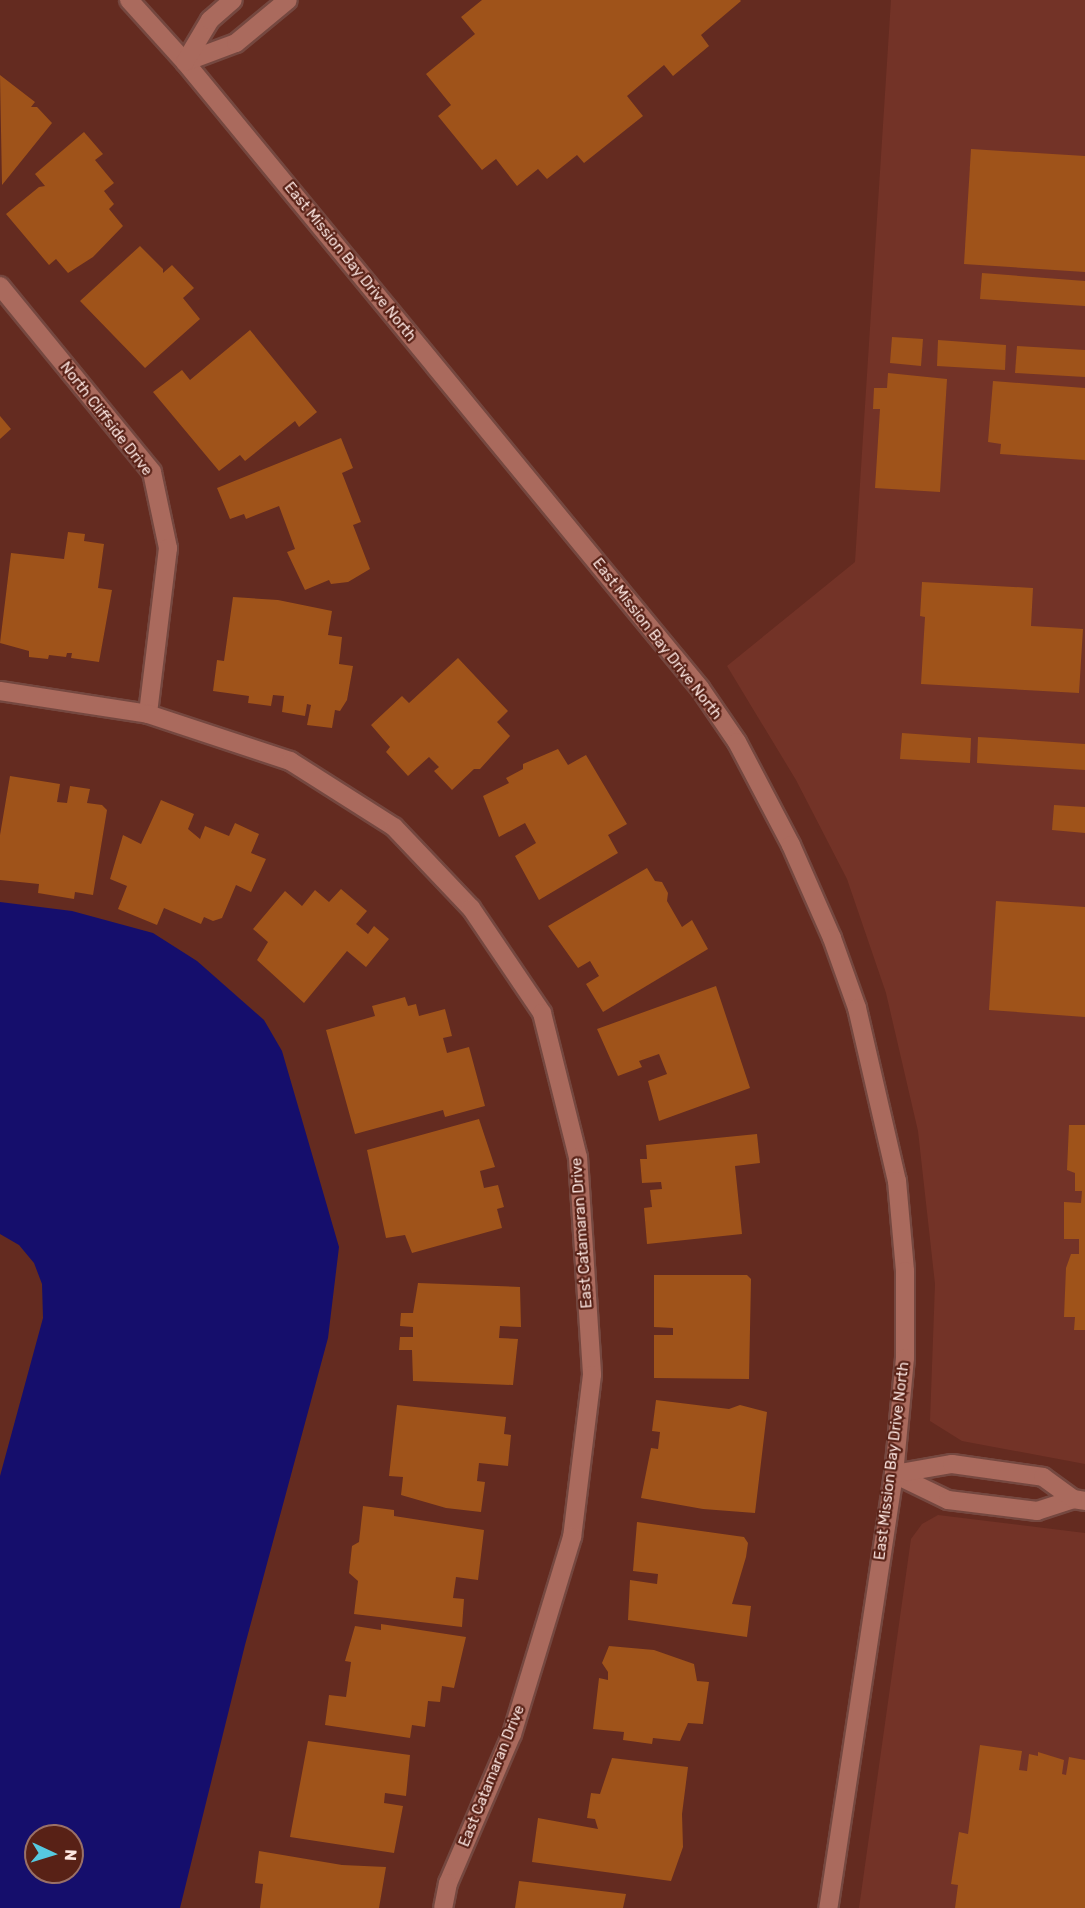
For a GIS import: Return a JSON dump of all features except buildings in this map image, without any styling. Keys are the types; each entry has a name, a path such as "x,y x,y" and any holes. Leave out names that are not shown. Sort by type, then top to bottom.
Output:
{"street":[{"name":"East Mission Bay Drive North","path":"129,0 184,62 700,688 737,742 791,845 832,938 857,1008 897,1181 905,1271 905,1358 894,1474 828,1908"},
{"path":"184,62 210,20 233,0"},
{"path":"184,62 236,43 288,0"},
{"name":"North Cliffside Drive","path":"0,286 152,472 168,548 148,714"},
{"name":"East Catamaran Drive","path":"0,691 148,714 290,762 394,827 471,908 542,1013 578,1157 592,1376 572,1536 512,1734 448,1883 443,1908"},
{"path":"894,1474 952,1464 1042,1478 1079,1500"},
{"path":"894,1474 948,1500 1037,1511 1079,1500"}],"shaded area":[{"path":"891,0 1085,0 1085,1464 962,1441 930,1421 935,1284 918,1131 886,993 847,879 796,780 727,666 855,562"},
{"path":"0,902 72,911 153,933 197,961 264,1020 282,1051 339,1247 328,1338 245,1645 180,1908 0,1908 0,1476 43,1318 42,1284 34,1263 19,1245 0,1234"},
{"path":"938,1515 1085,1533 1085,1908 859,1908 911,1539 922,1524"}]}
